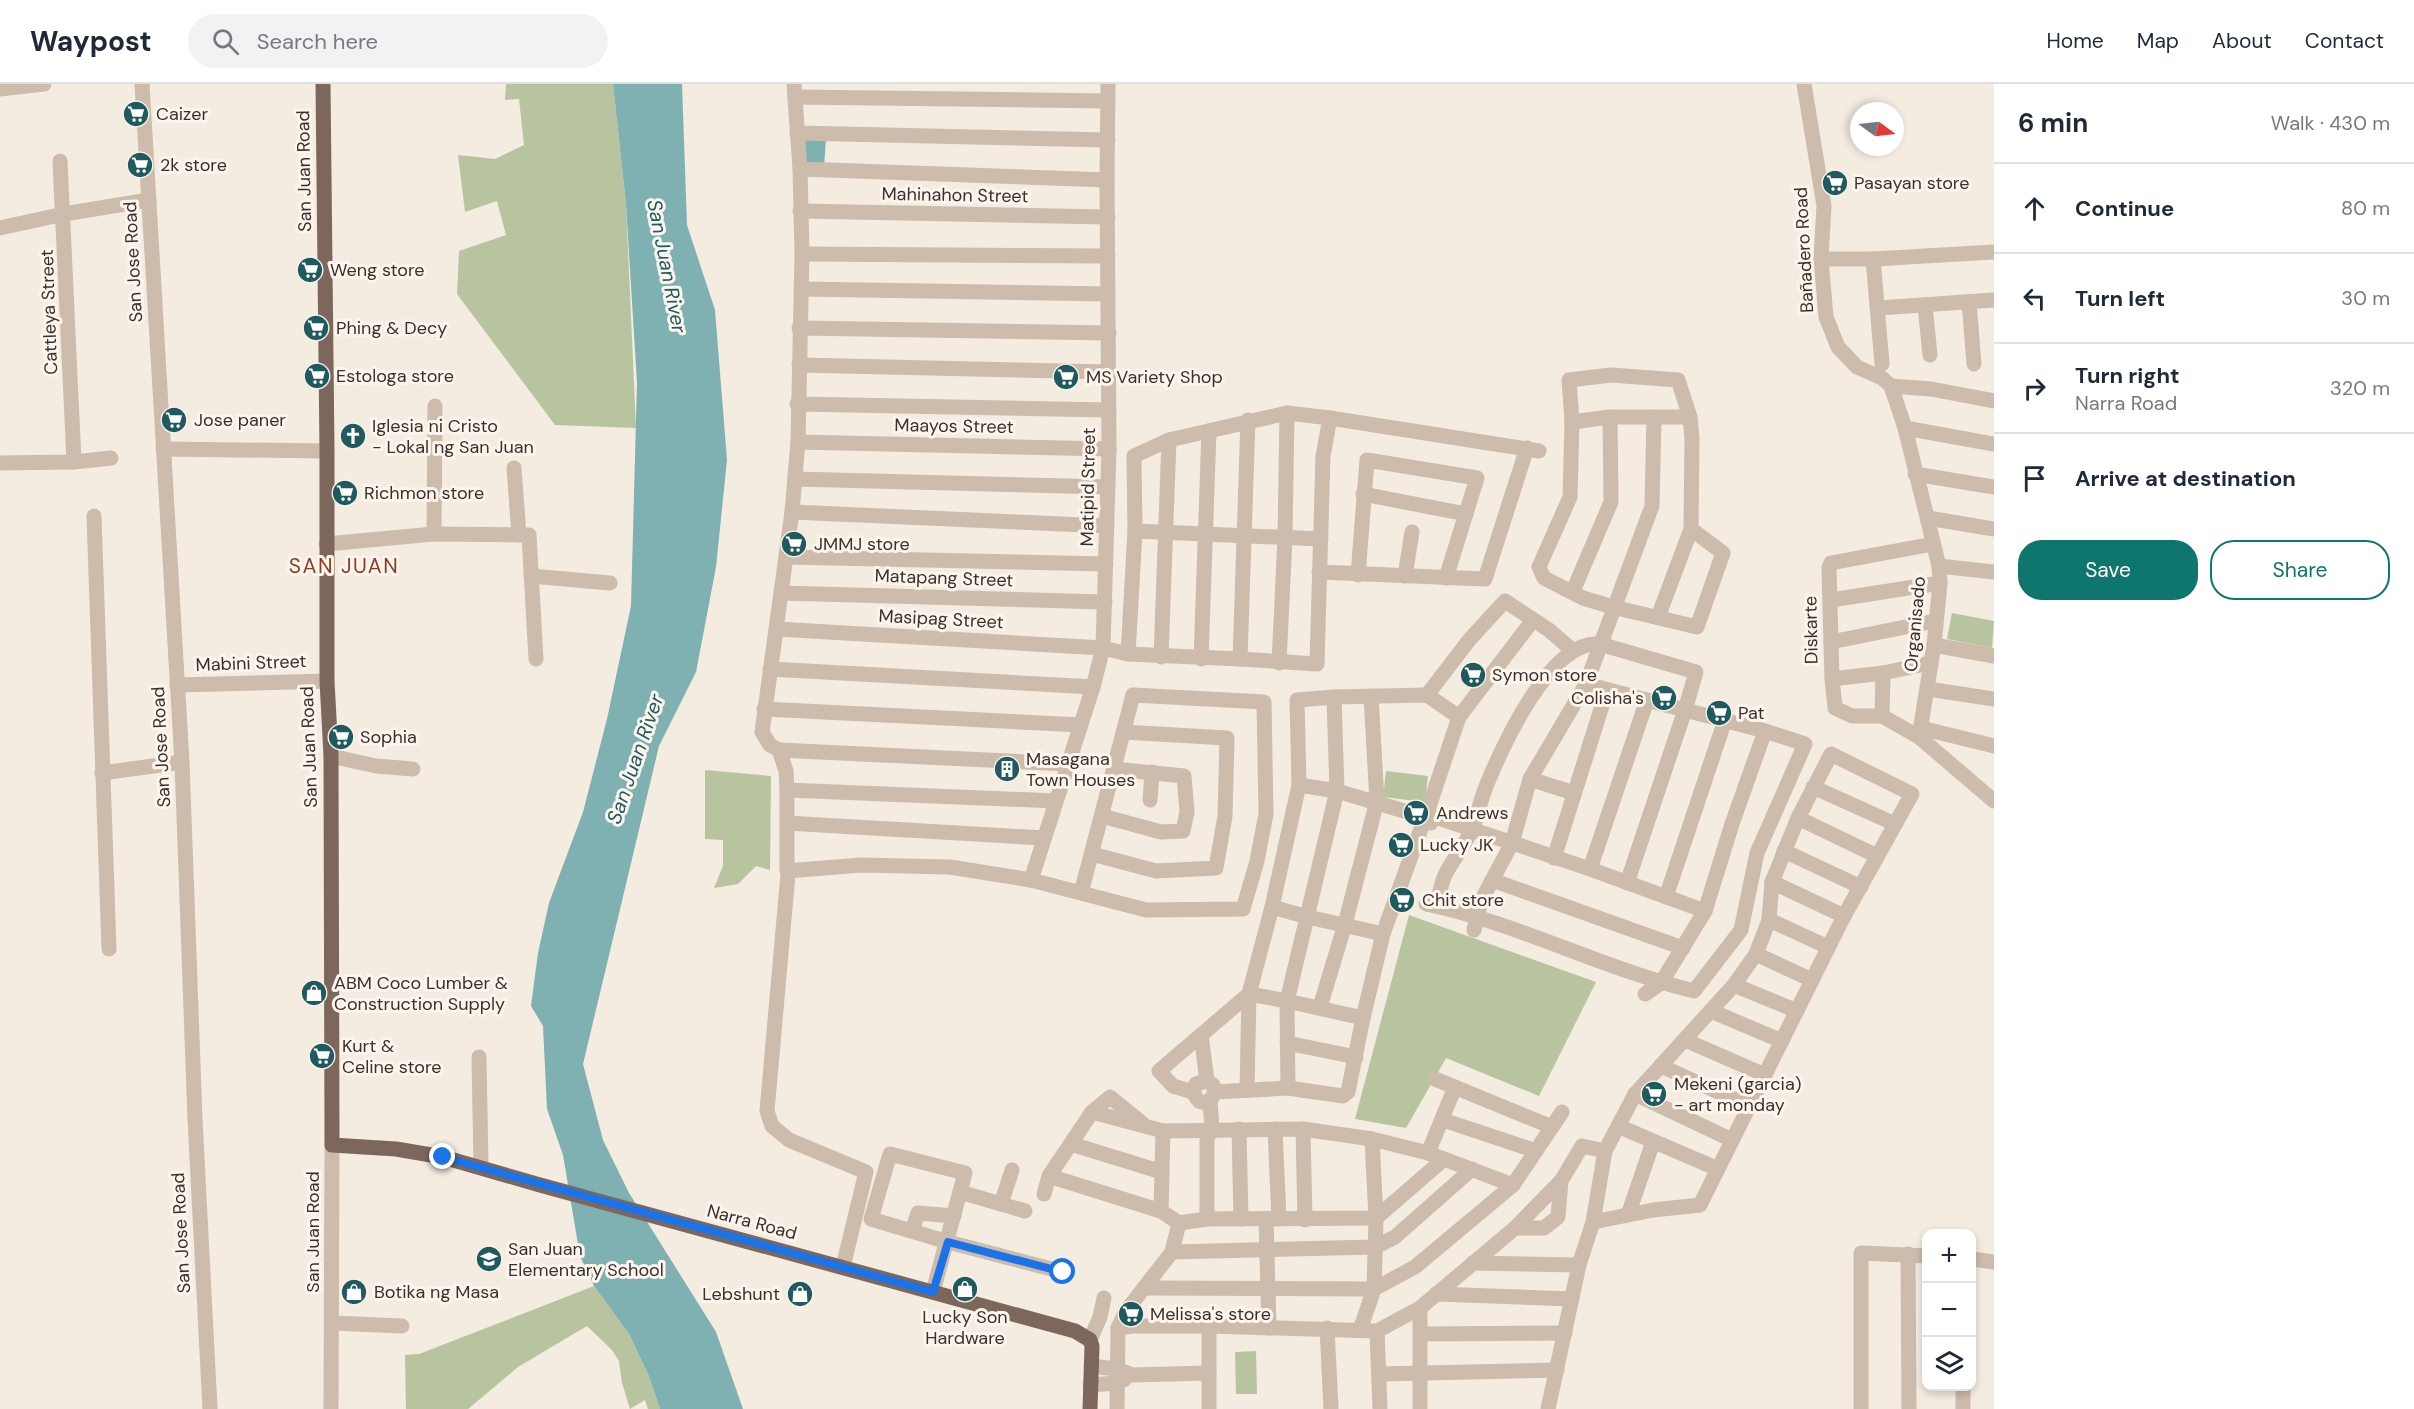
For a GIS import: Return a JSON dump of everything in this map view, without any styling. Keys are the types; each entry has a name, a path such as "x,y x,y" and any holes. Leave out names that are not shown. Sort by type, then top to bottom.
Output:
{"main road":[{"name":"San Juan Road","path":"323,84 327,681 331,756 332,1145"},
{"name":"Narra Road","path":"332,1145 418,1152 481,1167 1075,1331 1090,1340"},
{"path":"1090,1340 1092,1351 1090,1409"}],"street":[{"path":"0,89 44,84"},
{"name":"San Jose Road","path":"141,84 182,762 195,1119 210,1409"},
{"name":"Matipid Street","path":"1031,880 1093,687 1103,648 1109,449 1108,84"},
{"name":"Bañadero Road","path":"1804,84 1824,206 1821,259 1826,316 1838,347 1857,367 1882,378 1891,386"},
{"path":"1068,764 778,750 770,745 762,732 792,512 798,442 797,404 802,254 795,91 1108,101"},
{"path":"797,133 1108,140"},
{"name":"Cattleya Street","path":"60,161 74,462"},
{"path":"800,169 1107,180"},
{"path":"0,228 64,214 149,200"},
{"name":"Mahinahon Street","path":"800,211 1108,217"},
{"path":"1821,259 1873,259 1994,252"},
{"path":"802,254 1108,256"},
{"path":"1873,259 1882,364"},
{"path":"801,289 1108,294"},
{"path":"1878,308 1994,300"},
{"path":"1969,302 1974,364"},
{"path":"1925,306 1930,355"},
{"path":"799,328 1109,333"},
{"path":"799,364 1109,372"},
{"path":"1658,617 1691,529 1692,439 1690,417 1678,380 1611,375 1569,380 1572,422 1570,497 1539,567 1544,578 1583,598 1697,627 1723,553 1691,529"},
{"path":"1891,386 1931,389 1994,401"},
{"name":"Organisado","path":"1891,386 1905,428 1939,566 1940,583 1934,645 1920,732"},
{"path":"797,404 1109,410"},
{"path":"434,534 435,406"},
{"path":"1279,663 1285,538 1287,413"},
{"path":"1128,654 1135,531 1134,456 1169,440 1248,420 1287,413 1329,418 1533,450 1485,579 1319,573 1323,456 1329,418"},
{"path":"1572,422 1610,417 1690,417"},
{"path":"1573,591 1611,502 1610,417"},
{"path":"1476,924 1481,901 1512,843 1530,779 1586,684 1652,506 1654,417"},
{"path":"1240,658 1248,420"},
{"path":"1905,428 1994,444"},
{"path":"1201,659 1209,431"},
{"path":"1161,657 1169,440"},
{"name":"Maayos Street","path":"798,442 1109,449"},
{"path":"163,449 327,451"},
{"path":"0,463 74,462 111,458"},
{"path":"1358,575 1367,460 1477,478 1446,578"},
{"path":"514,468 519,535"},
{"path":"1915,474 1994,487"},
{"path":"795,479 1108,487"},
{"path":"1363,494 1466,514"},
{"path":"792,512 1107,526"},
{"path":"94,516 109,950"},
{"path":"1928,518 1994,529"},
{"path":"1135,531 1321,539"},
{"path":"1405,576 1412,532"},
{"path":"326,544 434,534 529,535 536,659"},
{"name":"Diskarte","path":"1920,732 1882,716 1852,716 1835,708 1829,568 1835,560 1933,544"},
{"path":"786,557 1106,564"},
{"path":"1939,566 1994,572"},
{"name":"Masipag Street","path":"777,629 1103,648 1128,654 1161,657 1240,658 1279,663 1317,664 1319,573"},
{"path":"531,576 610,582"},
{"path":"1831,600 1940,583"},
{"name":"Matapang Street","path":"781,592 1105,602"},
{"path":"1427,695 1470,639 1505,601 1549,630 1572,650"},
{"path":"1250,994 1159,1071 1173,1086 1205,1094 1288,1088 1347,1095 1383,934 1427,817 1459,717 1533,620"},
{"path":"1831,642 1935,621"},
{"path":"1586,684 1607,690 1647,700 1686,710 1725,720 1805,744 1757,853 1741,930 1694,991 1661,983 1476,924 1431,905 1444,876 1472,830 1487,784 1512,731 1539,685 1572,650 1588,643 1600,644 1696,672 1686,710 1627,883"},
{"path":"1934,645 1994,656"},
{"path":"1832,679 1882,673 1930,663"},
{"path":"770,669 1093,687"},
{"path":"1882,673 1882,716"},
{"name":"Mabini Street","path":"177,685 327,681"},
{"path":"1928,689 1994,699"},
{"path":"1554,858 1607,690"},
{"path":"778,750 786,771 788,790 787,871 861,866 950,867 1031,880 1146,910 1243,909 1257,861 1266,814 1264,702 1133,695 1081,893"},
{"path":"1247,1090 1250,994 1299,785 1297,700 1427,695 1459,717"},
{"path":"1320,1007 1345,924 1377,801 1371,696"},
{"path":"1288,1088 1287,1001 1337,791 1334,697"},
{"path":"1590,869 1647,700"},
{"path":"764,709 1081,725"},
{"path":"1666,897 1725,720"},
{"path":"1645,994 1661,983 1705,911 1732,824 1765,731"},
{"path":"1092,854 1156,871 1216,868 1225,816 1227,738 1123,732"},
{"path":"1920,732 1994,746"},
{"path":"1920,732 1993,794"},
{"path":"1548,1409 1579,1265 1593,1222 1605,1151 1635,1094 1734,985 1756,954 1769,920 1772,882 1798,818 1831,754 1912,794 1844,916 1700,1205 1653,1210 1593,1222"},
{"path":"331,756 376,766 413,769"},
{"path":"102,773 182,762"},
{"path":"1102,816 1161,832 1183,831 1187,812 1184,776 1114,769"},
{"path":"1150,800 1152,772"},
{"path":"1530,779 1574,793"},
{"path":"1299,785 1377,801 1472,830 1590,869 1705,911"},
{"path":"1813,787 1895,824"},
{"path":"788,790 1056,801"},
{"path":"1798,818 1877,856"},
{"path":"787,823 1044,838"},
{"path":"1784,851 1861,887"},
{"path":"788,874 766,1112 772,1126 789,1140 866,1172 843,1267"},
{"path":"1492,880 1683,948"},
{"path":"1772,882 1844,916"},
{"path":"1272,907 1308,918 1345,924 1383,934"},
{"path":"1769,920 1828,948"},
{"path":"1756,954 1812,980"},
{"path":"1734,985 1797,1011"},
{"path":"1250,994 1320,1007 1363,1018"},
{"path":"1711,1011 1782,1041"},
{"path":"1201,1035 1207,1133 1207,1219"},
{"path":"1685,1040 1765,1075"},
{"path":"1287,1043 1356,1057"},
{"path":"479,1057 481,1167"},
{"path":"1661,1066 1749,1106"},
{"path":"1435,1080 1552,1127"},
{"path":"1428,1152 1455,1087"},
{"path":"1635,1094 1732,1140"},
{"path":"1044,1194 1049,1176 1092,1112 1163,1131 1207,1133 1239,1129 1304,1129 1372,1139 1428,1152 1513,1185"},
{"path":"1144,1287 1374,1289 1415,1267 1513,1185 1562,1112"},
{"path":"1443,1120 1536,1151"},
{"path":"1618,1126 1718,1169"},
{"path":"1239,1129 1242,1219"},
{"path":"1269,1328 1266,1251 1272,1219 1275,1129"},
{"path":"1304,1129 1305,1220"},
{"path":"1161,1211 1163,1131"},
{"path":"1360,1330 1374,1289 1376,1218 1372,1139"},
{"path":"1628,1215 1653,1142"},
{"path":"1071,1144 1162,1172"},
{"path":"1373,1169 1395,1144"},
{"name":"San Juan Road","path":"331,1409 332,1145"},
{"path":"1118,1328 1209,1326 1377,1331 1420,1308 1515,1228 1561,1181 1582,1146 1605,1151"},
{"path":"933,1292 948,1242 965,1173 890,1154 871,1219 948,1242 1063,1272"},
{"path":"1049,1176 1161,1211 1179,1223 1207,1219 1376,1218 1444,1158"},
{"path":"1172,1252 1375,1247 1395,1237 1472,1169"},
{"path":"1001,1204 1012,1170"},
{"path":"1515,1228 1544,1228 1558,1217 1561,1181"},
{"path":"960,1192 1025,1211"},
{"path":"912,1231 918,1212 954,1216"},
{"path":"1117,1409 1118,1328 1126,1311 1172,1252 1179,1223"},
{"path":"1861,1409 1861,1253 1922,1256"},
{"path":"1908,1254 1909,1409"},
{"path":"1976,1260 1994,1262"},
{"path":"1473,1263 1579,1265"},
{"path":"1436,1294 1572,1299"},
{"path":"1090,1340 1100,1317 1104,1298"},
{"path":"1420,1308 1420,1409"},
{"path":"333,1323 402,1326"},
{"path":"1209,1326 1209,1409"},
{"path":"1327,1328 1330,1409"},
{"path":"1377,1331 1380,1409"},
{"path":"1421,1334 1565,1333"},
{"path":"1091,1366 1117,1376"},
{"path":"1379,1374 1557,1370"},
{"path":"1090,1385 1117,1376 1209,1373"},
{"path":"1963,1391 1963,1409"}],"green space":[{"path":"506,84 613,84 626,204 636,428 555,425 457,294 459,251 506,235 497,201 465,212 458,155 495,159 524,145 519,99 505,100"},
{"path":"1952,613 1994,621 1992,648 1947,639"},
{"path":"705,770 771,776 770,870 756,866 738,884 714,888 723,866 723,840 705,839"},
{"path":"1386,771 1428,776 1425,802 1383,797"},
{"path":"1409,915 1596,982 1539,1096 1446,1058 1406,1128 1355,1119"},
{"path":"594,1286 629,1334 648,1374 660,1409 648,1409 645,1400 630,1409 622,1383 619,1361 612,1350 587,1326 518,1367 468,1409 406,1409 405,1355 419,1354"},
{"path":"1256,1351 1257,1394 1236,1394 1235,1352"}],"water":[{"name":"San Juan River","path":"613,84 682,84 687,225 715,310 727,460 716,567 696,672 659,746 583,1064 603,1140 629,1193 716,1332 743,1409 660,1409 648,1374 629,1334 594,1286 580,1256 563,1155 547,1109 543,1026 531,1006 538,953 549,903 583,812 607,719 631,606 637,383 626,204"},
{"path":"804,139 826,139 824,167 804,168"}],"place":[{"name":"Caizer","path":"136,114"},
{"name":"2k store","path":"140,165"},
{"name":"Pasayan store","path":"1835,183"},
{"name":"Weng store","path":"310,270"},
{"name":"Phing & Decy","path":"316,328"},
{"name":"Estologa store","path":"317,376"},
{"name":"MS Variety Shop","path":"1066,377"},
{"name":"Jose paner","path":"174,420"},
{"name":"Iglesia ni Cristo - Lokal ng San Juan","path":"353,436"},
{"name":"Richmon store","path":"345,493"},
{"name":"JMMJ store","path":"794,544"},
{"name":"Symon store","path":"1473,675"},
{"name":"Colisha's","path":"1664,698"},
{"name":"Pat","path":"1719,713"},
{"name":"Sophia","path":"341,737"},
{"name":"Masagana Town Houses","path":"1007,769"},
{"name":"Andrews","path":"1416,813"},
{"name":"Lucky JK","path":"1401,845"},
{"name":"Chit store","path":"1402,900"},
{"name":"ABM Coco Lumber & Construction Supply","path":"314,993"},
{"name":"Kurt & Celine store","path":"322,1056"},
{"name":"Mekeni (garcia) - art monday","path":"1654,1094"},
{"name":"San Juan Elementary School","path":"489,1259"},
{"name":"Lucky Son Hardware","path":"965,1289"},
{"name":"Botika ng Masa","path":"354,1292"},
{"name":"Lebshunt","path":"800,1294"},
{"name":"Melissa's store","path":"1131,1314"}],"district":[{"name":"SAN JUAN","path":"344,566"}],"route":[{"path":"443,1157 933,1292 948,1242 1063,1272"}]}
